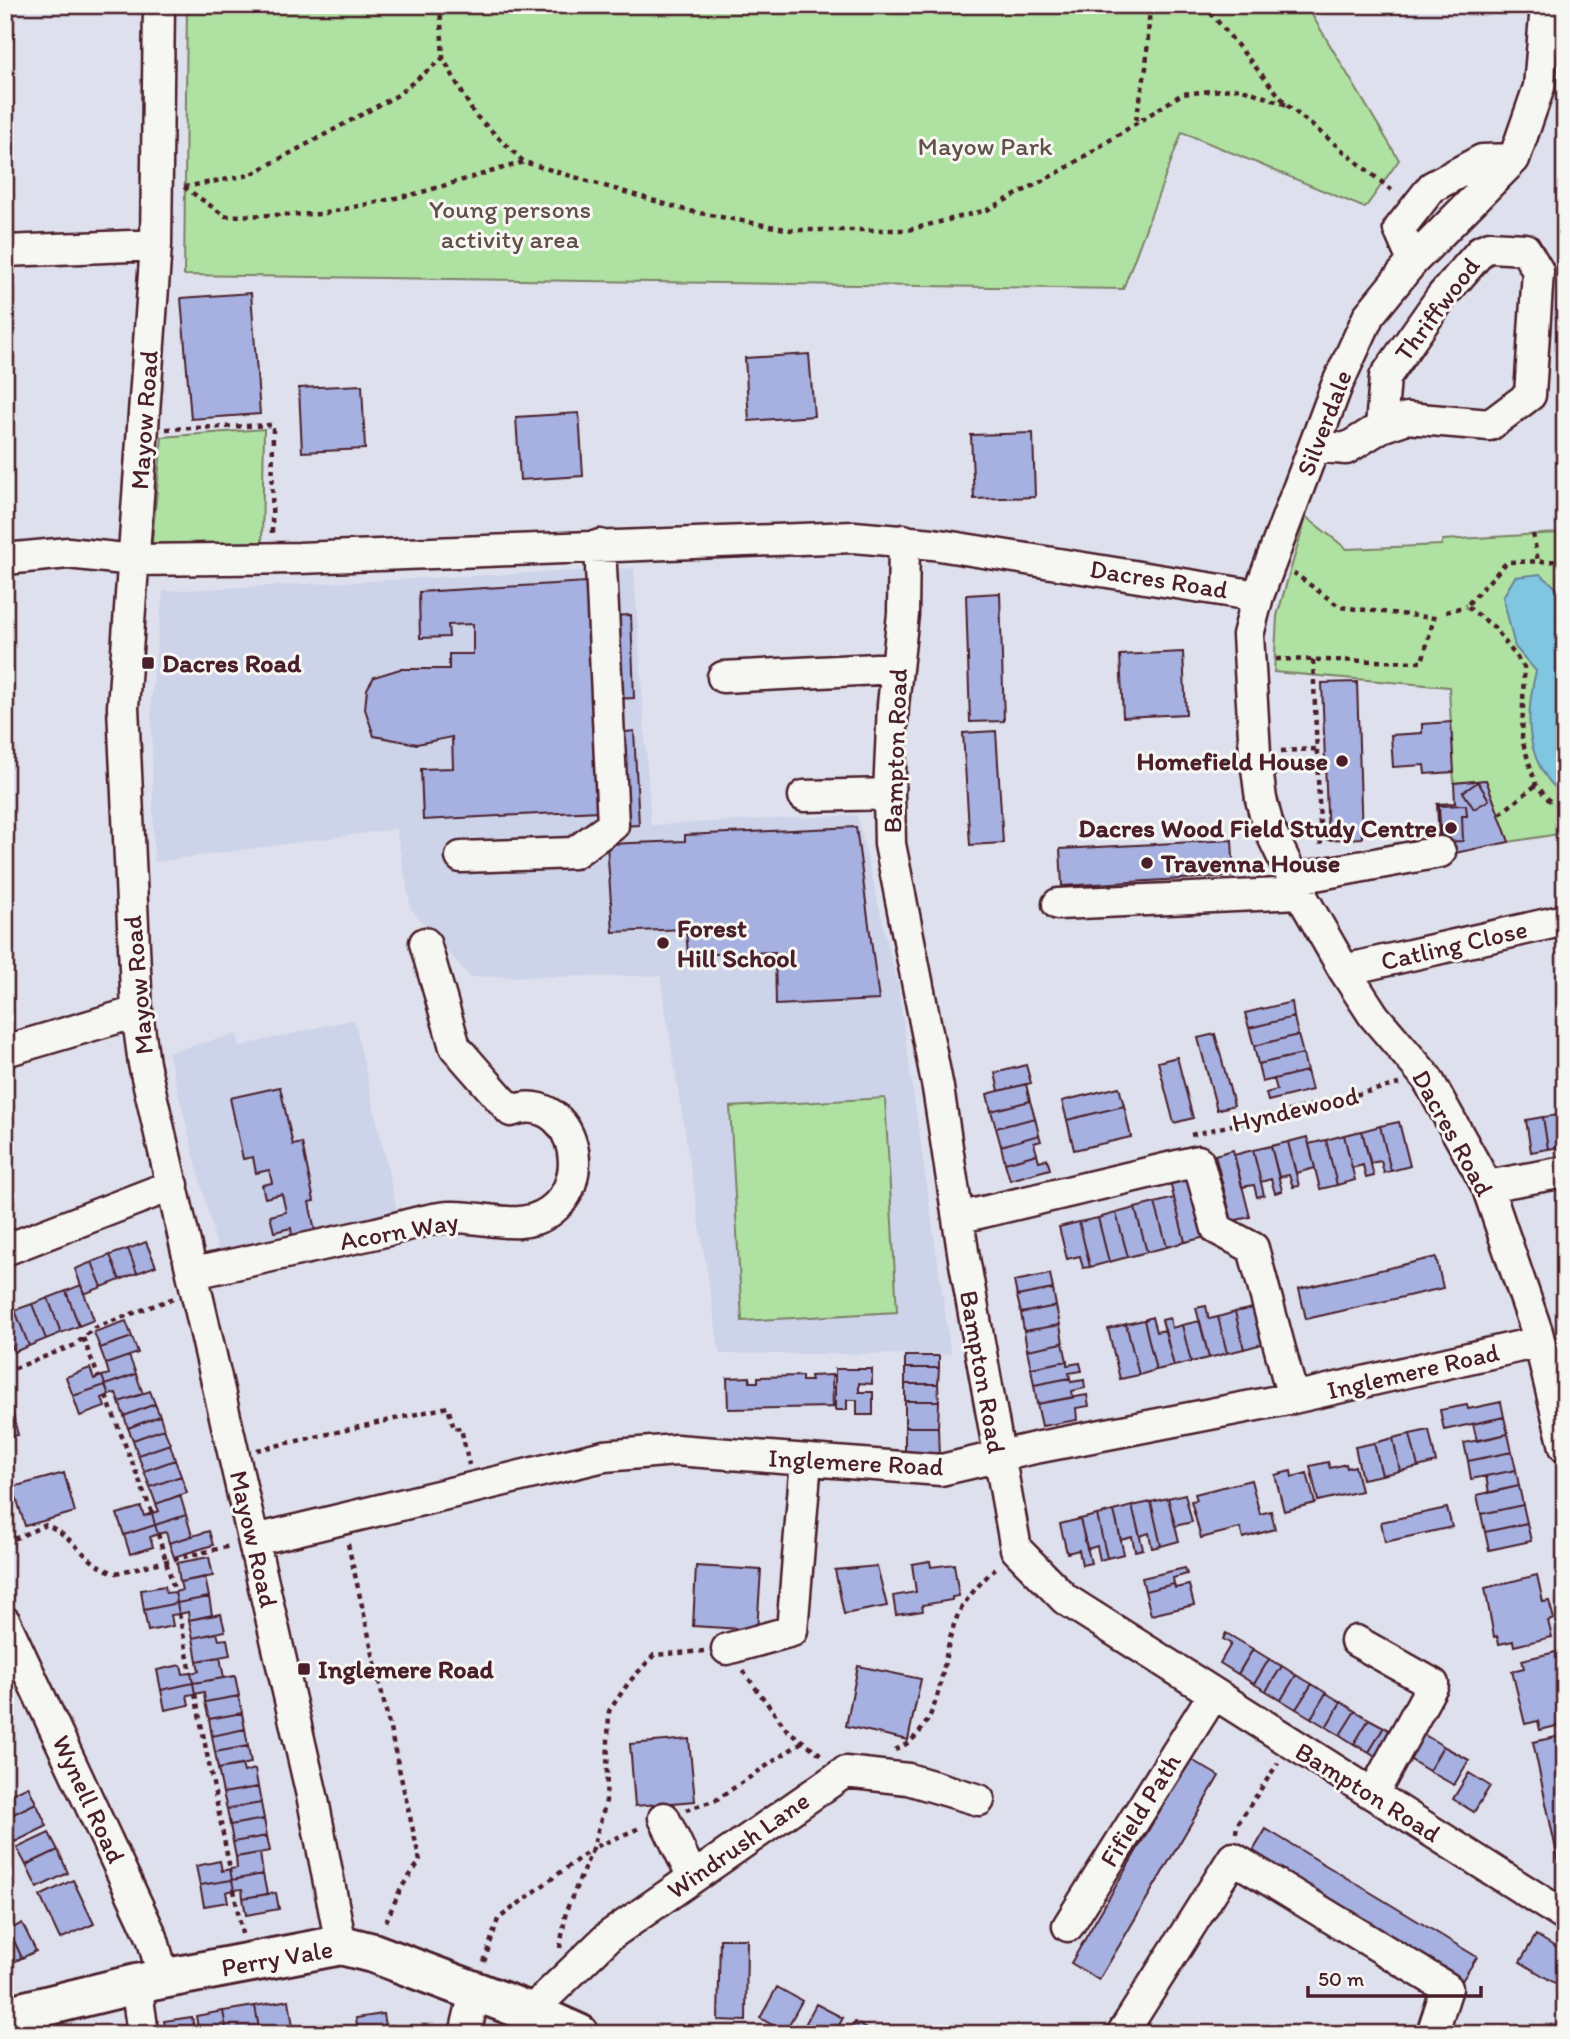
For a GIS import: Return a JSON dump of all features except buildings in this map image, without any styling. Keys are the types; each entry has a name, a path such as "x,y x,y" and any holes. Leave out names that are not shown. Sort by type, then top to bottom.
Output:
{"main road":[{"name":"Perry Vale","path":"5,2015 150,1982 247,1964 357,1949"},
{"path":"357,1949 475,1992 542,2001 579,2034"}],"street":[{"name":"Mayow Road","path":"159,5 171,187 156,246 123,707 137,1012 145,1064 316,1813 357,1949"},
{"name":"Silverdale","path":"1258,596 1337,385 1369,315 1413,261 1514,159 1539,87 1546,5"},
{"path":"1413,261 1399,229 1432,187 1482,160 1514,159"},
{"path":"5,251 156,246"},
{"name":"Thriffwood","path":"1315,446 1346,449 1381,427 1407,418 1490,425 1530,395 1538,271 1525,249 1490,247 1482,250 1442,296 1385,377 1381,427"},
{"name":"Dacres Road","path":"5,559 68,553 134,560 272,558 854,537 904,540 1258,596 1248,635 1249,659 1255,753 1261,800 1268,826 1305,882 1344,970 1374,1016 1427,1078 1487,1186 1539,1342 1565,1447"},
{"name":"Bampton Road","path":"904,540 903,614 896,668 889,794 890,844 934,1063 998,1457 1016,1549 1065,1599 1565,1916"},
{"path":"461,857 573,853 613,825 600,545"},
{"path":"723,677 896,668"},
{"path":"804,796 889,794"},
{"path":"1058,904 1305,882 1440,852"},
{"name":"Catling Close","path":"1344,970 1565,920"},
{"name":"Acorn Way","path":"196,1281 450,1217 524,1222 549,1212 568,1192 576,1167 576,1154 567,1133 543,1111 525,1107 511,1111 455,1047 425,943"},
{"path":"5,1051 137,1012"},
{"path":"958,1218 1198,1161 1217,1229 1253,1248 1293,1398"},
{"path":"1487,1186 1565,1172"},
{"path":"5,1250 173,1185"},
{"name":"Inglemere Road","path":"255,1540 604,1456 676,1450 941,1470 1293,1398 1539,1342"},
{"path":"727,1649 792,1631 806,1461"},
{"name":"Wynell Road","path":"5,1622 152,1937 150,1982 143,2034"},
{"path":"1356,1641 1433,1684 1373,1794"},
{"name":"Fifield Path","path":"1066,1913 1206,1690"},
{"path":"845,1772 908,1779 979,1800"},
{"name":"Windrush Lane","path":"542,2001 609,1936 845,1772"},
{"path":"664,1818 692,1876"},
{"path":"1122,2034 1233,1858 1447,1988 1432,2034"},
{"path":"465,2034 475,1992"}],"path":[{"path":"440,5 443,58 474,114 524,162 690,211 791,230 908,230 988,210 1063,170 1136,120 1182,93 1240,89 1287,105"},
{"path":"1136,120 1146,68 1150,5"},
{"path":"1204,5 1287,105 1382,186 1417,206"},
{"path":"171,187 250,175 396,96 443,58"},
{"path":"171,187 225,216 321,214 419,193 524,162"},
{"path":"143,430 273,425 272,558"},
{"path":"1533,534 1538,561"},
{"path":"1249,659 1422,662 1434,618 1340,607 1273,559"},
{"path":"1446,612 1466,606 1507,562 1563,561 1565,591"},
{"path":"1466,606 1494,627 1524,667 1522,740 1536,785 1549,800 1565,804"},
{"path":"1305,882 1316,749 1313,660"},
{"path":"1255,753 1316,749"},
{"path":"1500,814 1536,785"},
{"name":"Hyndewood","path":"1198,1161 1191,1133 1427,1078"},
{"path":"5,1372 75,1345 94,1328 196,1281"},
{"path":"83,1338 99,1378"},
{"path":"106,1396 152,1513"},
{"path":"235,1455 448,1407 454,1429 461,1428 473,1486"},
{"path":"343,1518 421,1861 357,1949"},
{"path":"5,1543 46,1525 57,1529 102,1569 116,1573 255,1540"},
{"path":"158,1534 175,1592"},
{"path":"890,1753 901,1748 931,1720 957,1616 981,1581 1016,1549"},
{"path":"179,1614 191,1673"},
{"path":"542,2001 566,1911 593,1848 606,1801 609,1711 629,1682 654,1655 727,1649 787,1730 845,1772"},
{"path":"195,1694 230,1869"},
{"path":"475,1992 498,1919 593,1848 664,1818 716,1800 802,1742"},
{"path":"1233,1858 1237,1825 1291,1743"},
{"path":"234,1890 247,1964"}],"shaded area":[{"name":"Forest Hill School","path":"634,568 651,825 857,815 898,986 951,1354 720,1354 660,976 470,977 411,909 396,829 154,862 151,700 163,591"},
{"path":"354,1019 397,1210 219,1255 168,1052 237,1034 240,1046"}],"green space":[{"name":"Mayow Park","path":"187,5 1306,5 1399,160 1365,208 1182,132 1123,289 184,275"},
{"path":"264,429 262,544 152,543 162,437"},
{"path":"1306,517 1347,549 1441,545 1443,540 1559,533 1565,528 1565,833 1509,842 1486,780 1454,783 1449,687 1274,672 1277,616"},
{"path":"885,1098 897,1312 742,1321 730,1107"}],"water":[{"path":"1540,574 1557,588 1562,598 1557,619 1565,654 1565,797 1542,770 1535,755 1529,723 1536,671 1515,647 1503,597 1515,577"}],"place":[{"name":"Dacres Road","path":"148,663"},
{"name":"Homefield House","path":"1342,761"},
{"name":"Dacres Wood Field Study Centre","path":"1451,828"},
{"name":"Travenna House","path":"1147,863"},
{"name":"Forest Hill School","path":"663,943"},
{"name":"Inglemere Road","path":"304,1669"}],"park label":[{"name":"Young persons activity area","path":"510,224"}]}
